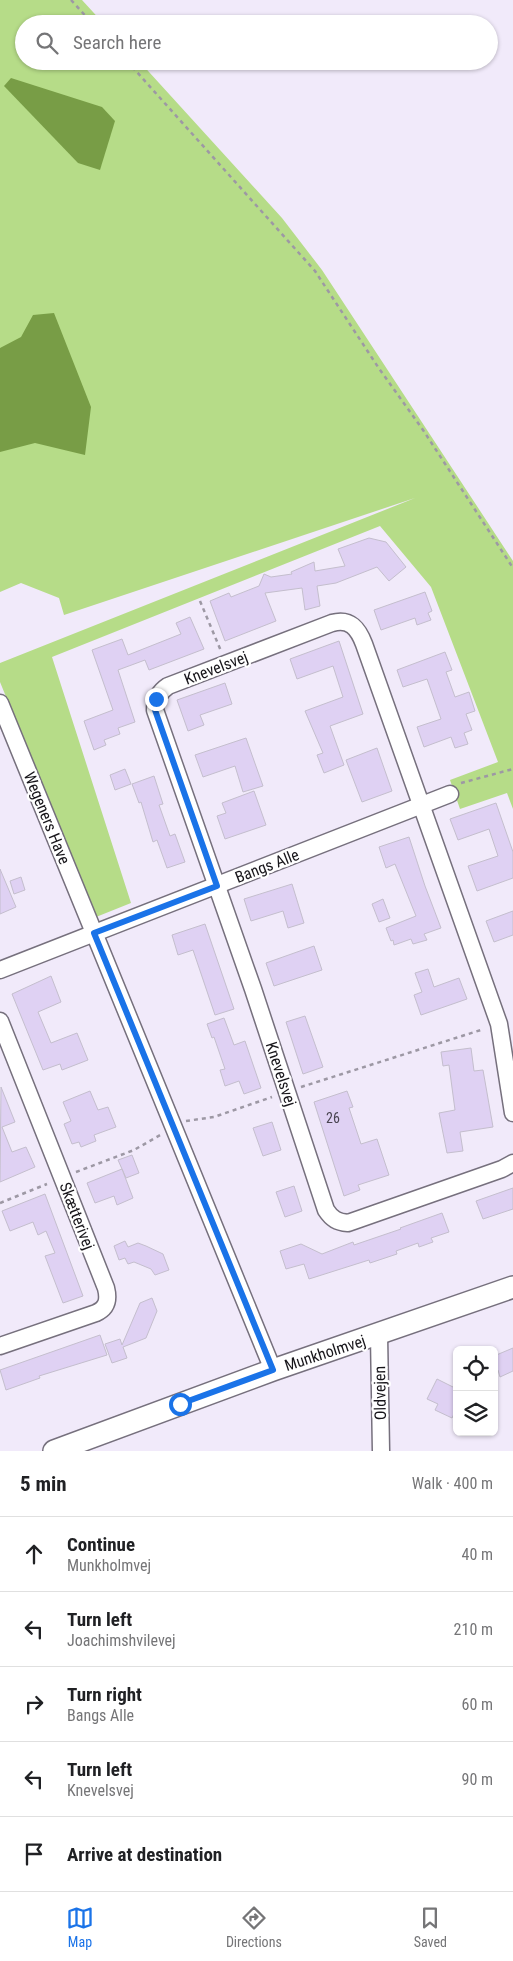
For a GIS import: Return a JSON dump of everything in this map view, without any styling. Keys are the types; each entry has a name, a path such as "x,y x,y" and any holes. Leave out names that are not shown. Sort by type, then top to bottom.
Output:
{"street":[{"name":"Knevelsvej","path":"513,1113 499,1024 359,631 354,625 342,622 332,623 166,687 158,696 155,706 253,989 326,1210 332,1218 348,1223 502,1169 513,1163"},
{"name":"Wegeners Have","path":"0,703 273,1370"},
{"name":"Bangs Alle","path":"0,970 450,794"},
{"name":"Skætterivej","path":"0,1021 108,1294 106,1304 101,1311 0,1346"},
{"name":"Munkholmvej","path":"54,1451 273,1370 379,1335 513,1287"},
{"name":"Oldvejen","path":"379,1335 381,1451"}],"path":[{"path":"71,0 85,15"},
{"path":"135,70 315,271 378,367 423,430 513,568"},
{"path":"200,601 226,664"},
{"path":"450,794 450,788 461,783 513,769"},
{"path":"353,1069 499,1024"}],"shaded area":[{"path":"0,0 82,0 96,15 15,15 15,70 147,70 282,218 322,270 513,561 513,809 507,793 460,809 450,780 498,762 431,587 380,526 52,657 131,903 96,917 0,682 0,663 415,498 64,615 59,598 21,583 0,592"},
{"path":"11,78 102,107 115,121 100,170 78,163 4,86"},
{"path":"54,313 91,407 85,455 35,443 0,452 0,348 21,337 33,315"}],"building":[{"path":"369,538 386,542 406,567 389,581 377,567 336,583 317,586 320,606 305,610 302,588 265,593 276,621 225,641 210,601 229,593 231,597 259,586 264,574 271,577 292,574 291,572 314,562 315,571 345,566 338,549"},
{"path":"425,592 432,611 428,613 431,620 417,625 415,618 381,630 374,610"},
{"path":"190,617 204,649 149,670 145,660 118,670 135,722 118,728 120,734 104,740 106,745 94,750 84,721 113,710 92,650 122,639 128,655 181,634 176,623"},
{"path":"339,641 363,714 330,726 344,765 324,773 317,755 323,753 305,711 343,697 333,666 297,679 290,659"},
{"path":"445,652 452,670 446,672 455,697 469,692 475,711 466,714 472,730 464,733 468,744 455,748 451,737 424,747 417,727 441,719 427,679 403,687 397,670"},
{"path":"225,683 232,704 200,715 204,725 188,731 177,700"},
{"path":"246,738 263,786 243,792 235,766 203,777 195,755"},
{"path":"377,748 392,791 362,802 346,760"},
{"path":"125,769 131,784 115,790 110,775"},
{"path":"154,776 163,804 159,805 170,836 175,834 185,862 167,868 157,840 153,842 141,802 139,803 132,784"},
{"path":"254,791 266,825 225,839 217,816 226,813 222,803"},
{"path":"496,803 513,852 513,878 477,891 468,866 498,856 489,829 458,840 450,819"},
{"path":"409,837 441,928 424,934 427,940 413,944 411,939 394,945 386,928 416,916 395,864 386,868 379,847"},
{"path":"0,869 16,907 0,914"},
{"path":"21,877 25,890 14,894 10,881"},
{"path":"292,884 304,923 288,928 283,911 251,921 244,899"},
{"path":"383,899 390,918 379,922 372,904"},
{"path":"513,911 513,935 494,942 486,921"},
{"path":"205,924 234,1009 215,1015 193,950 178,955 172,935"},
{"path":"314,946 322,970 274,986 266,963"},
{"path":"428,969 434,987 459,978 467,999 421,1015 414,995 422,992 415,973"},
{"path":"51,976 61,1002 38,1012 51,1043 77,1033 88,1060 62,1070 60,1064 43,1070 12,994"},
{"path":"305,1016 323,1067 303,1074 286,1022"},
{"path":"224,1018 234,1045 245,1041 261,1088 244,1094 239,1081 225,1086 220,1070 225,1069 214,1037 212,1038 207,1024"},
{"path":"471,1048 474,1071 483,1070 493,1127 460,1132 463,1151 447,1153 439,1113 455,1110 449,1065 443,1066 441,1052"},
{"path":"1,1087 15,1122 2,1127 12,1152 26,1147 35,1167 0,1182"},
{"path":"90,1091 98,1110 108,1107 116,1127 94,1135 96,1141 81,1147 79,1142 72,1144 64,1124 71,1121 63,1102"},
{"path":"347,1091 353,1107 349,1108 361,1144 377,1139 389,1175 358,1185 360,1190 344,1196 314,1102"},
{"path":"272,1122 281,1150 263,1156 253,1128"},
{"path":"132,1155 139,1173 126,1178 118,1160"},
{"path":"122,1169 133,1198 117,1205 114,1196 95,1203 87,1183"},
{"path":"294,1186 302,1211 285,1217 276,1192"},
{"path":"513,1188 513,1209 483,1219 476,1201"},
{"path":"45,1194 83,1296 63,1303 45,1256 55,1253 46,1231 38,1235 33,1222 10,1231 2,1211"},
{"path":"442,1213 449,1232 431,1238 433,1242 419,1247 418,1243 396,1251 397,1254 370,1263 369,1260 309,1279 304,1264 286,1269 280,1251 301,1244 322,1254 353,1242 354,1245 401,1229"},
{"path":"125,1241 128,1247 138,1243 163,1254 169,1270 155,1275 151,1269 134,1262 128,1264 125,1258 119,1260 114,1246"},
{"path":"152,1298 157,1311 146,1338 123,1347 127,1358 112,1363 105,1344 120,1339 122,1345 140,1303"},
{"path":"100,1335 107,1355 39,1376 40,1378 6,1390 0,1370"},
{"path":"513,1348 513,1371 500,1377 498,1370 498,1354"},
{"path":"437,1379 453,1387 452,1418 435,1410 438,1404 427,1399"}],"route":[{"path":"156,699 155,710 217,886 94,933 273,1370 180,1404"}]}
